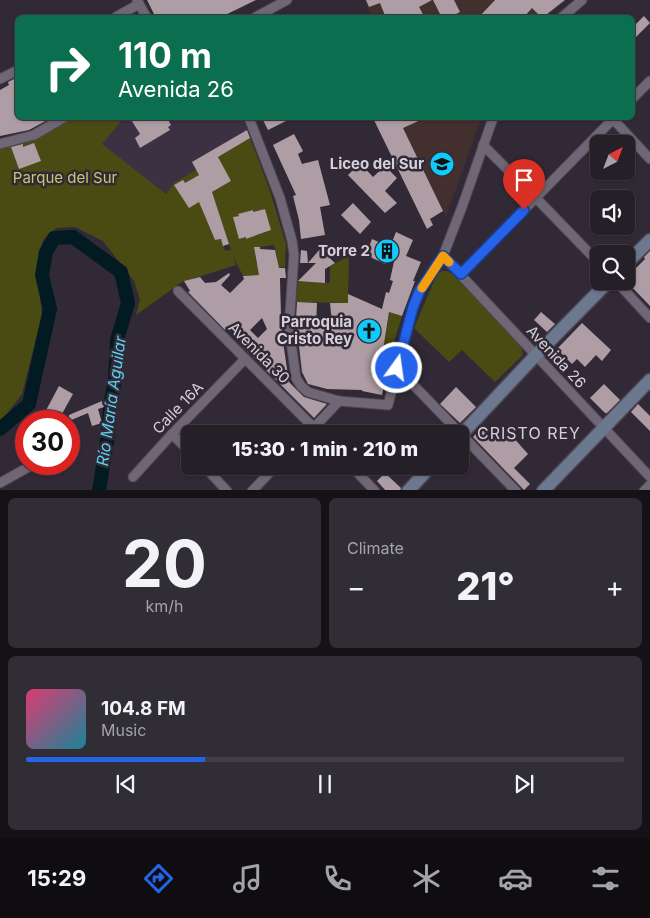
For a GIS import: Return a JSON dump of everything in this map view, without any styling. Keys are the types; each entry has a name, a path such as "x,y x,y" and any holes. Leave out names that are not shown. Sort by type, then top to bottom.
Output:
{"street":[{"path":"259,15 286,0"},
{"path":"564,15 582,0"},
{"path":"118,15 138,2 145,15"},
{"path":"0,79 15,72"},
{"path":"635,96 650,81"},
{"path":"0,144 34,135 60,120"},
{"path":"250,120 280,198 292,241 294,255 289,327 296,378 308,392 339,401 388,405 413,307 420,290 443,256 492,120"},
{"path":"461,274 611,120"},
{"path":"615,120 650,159"},
{"path":"483,145 590,254"},
{"path":"635,255 650,240"},
{"name":"Avenida 26","path":"443,256 650,478"},
{"path":"469,426 600,290"},
{"path":"624,290 650,318"},
{"name":"Avenida 30","path":"178,291 307,425"},
{"name":"Calle 16A","path":"133,477 245,359"},
{"path":"397,368 451,425"},
{"path":"543,490 650,380"},
{"path":"320,425 339,401"},
{"path":"172,434 181,443"},
{"path":"469,443 516,490"},
{"path":"0,483 15,475"},
{"path":"213,475 227,490"},
{"path":"252,490 267,475"},
{"path":"360,475 375,490"},
{"path":"408,490 422,475"},
{"path":"644,490 650,485"}],"shaded area":[{"path":"365,0 523,0 540,15 371,15"},
{"path":"122,120 243,120 250,138 174,183 166,194 101,144"},
{"name":"Liceo del Sur","path":"399,120 480,120 446,217"}],"green space":[{"name":"Parque del Sur","path":"68,120 122,120 102,144 166,194 174,183 250,138 270,191 286,244 285,267 271,268 261,275 243,276 233,256 236,265 182,282 136,315 140,299 134,281 103,241 75,227 56,228 43,240 37,273 42,315 22,394 0,421 0,148 35,139","holes":["220,163 231,181 199,200 188,181","213,196 231,250 225,251 221,239 215,240 201,207","265,209 271,230 247,239 246,237 240,239 234,217 252,210 253,212","274,245 277,257 267,264 257,265 254,248"]},
{"path":"349,256 348,303 296,302 298,281 330,283 330,266"},
{"path":"442,271 451,273 521,344 523,355 495,382 462,350 449,362 414,328 437,274"},
{"path":"389,312 402,316 391,352 375,349 385,340"}],"building":[{"path":"147,0 256,0 225,15 154,15"},
{"path":"366,0 432,0 419,7 423,15 385,15 380,3 369,7"},
{"path":"433,0 454,0 460,12 454,15 440,15"},
{"path":"495,0 565,0 546,15 539,15 532,8 526,15 481,15"},
{"path":"644,16 650,23 635,38 635,25"},
{"path":"15,78 15,120 47,120 29,130 0,136 0,90 9,85 8,82"},
{"path":"131,120 168,120 171,125 168,127 170,130 140,148 135,138 140,134"},
{"path":"263,120 288,120 268,130"},
{"path":"374,120 421,120 403,128 443,211 430,219 433,225 427,229"},
{"path":"247,130 250,138 218,157 231,181 212,192 229,244 223,246 221,239 215,240 199,202 189,208 174,185 183,180 185,183 199,175 192,162"},
{"path":"294,134 303,151 298,154 302,164 318,160 330,205 320,207 325,235 301,239 299,220 293,196 296,195 273,145"},
{"path":"34,143 41,161 19,169 11,147 23,144 23,147"},
{"path":"360,163 373,177 385,166 397,178 385,191 397,203 385,213 348,175"},
{"path":"353,203 371,222 360,234 341,215"},
{"path":"265,209 271,230 246,239 246,237 239,239 233,217 253,210 253,212"},
{"path":"396,232 413,240 406,256 421,262 402,316 389,312 383,350 391,352 382,395 362,390 327,389 308,384 302,372 296,320 297,302 317,303 316,324 332,323 330,303 348,303 348,294 382,309 386,292 389,293 393,281 390,280 395,257 388,255 385,264 366,255 372,239 390,247"},
{"path":"254,247 275,250 279,268 285,268 286,278 280,278 281,315 289,382 304,397 327,404 314,418 240,344 243,341 228,327 225,330 188,292 190,291 184,281 200,277 205,283 216,282 229,273 230,275 221,285 230,293 244,279 243,276 259,275","holes":["262,318 267,329 258,338 250,330"]},
{"path":"320,249 335,263 325,269 325,283 298,281 316,263 308,263"},
{"path":"301,250 307,251 308,263 300,263"},
{"path":"650,251 650,306 635,290 635,269 645,259 644,257"},
{"path":"541,312 555,324 547,332 534,320"},
{"path":"582,323 611,350 602,361 596,355 585,367 577,359 572,364 557,349"},
{"path":"604,384 620,400 607,413 590,398"},
{"path":"59,386 73,394 64,410 46,410"},
{"path":"456,387 476,407 460,423 440,404"},
{"path":"102,401 104,407 98,409 102,423 92,426 88,413 80,416 80,410"},
{"path":"638,404 650,416 650,431 631,412"},
{"path":"481,428 493,440 502,431 512,436 528,454 514,468 530,484 524,490 473,437"},
{"path":"383,475 387,475 401,488 400,490 385,490 377,481"}],"waterway":[{"name":"Río María Aguilar","path":"0,429 29,404 50,309 42,275 46,252 54,238 73,237 121,272 128,303 117,340 115,380 99,490"}],"slow traffic":[{"path":"422,288 443,256 449,262"}],"place":[{"name":"Liceo del Sur","path":"442,164"},
{"name":"Torre 2","path":"387,251"},
{"name":"Parroquia Cristo Rey","path":"369,331"}],"district":[{"name":"CRISTO REY","path":"529,433"}],"route":[{"path":"397,368 413,307 420,290 443,256 461,274 524,210"}]}
